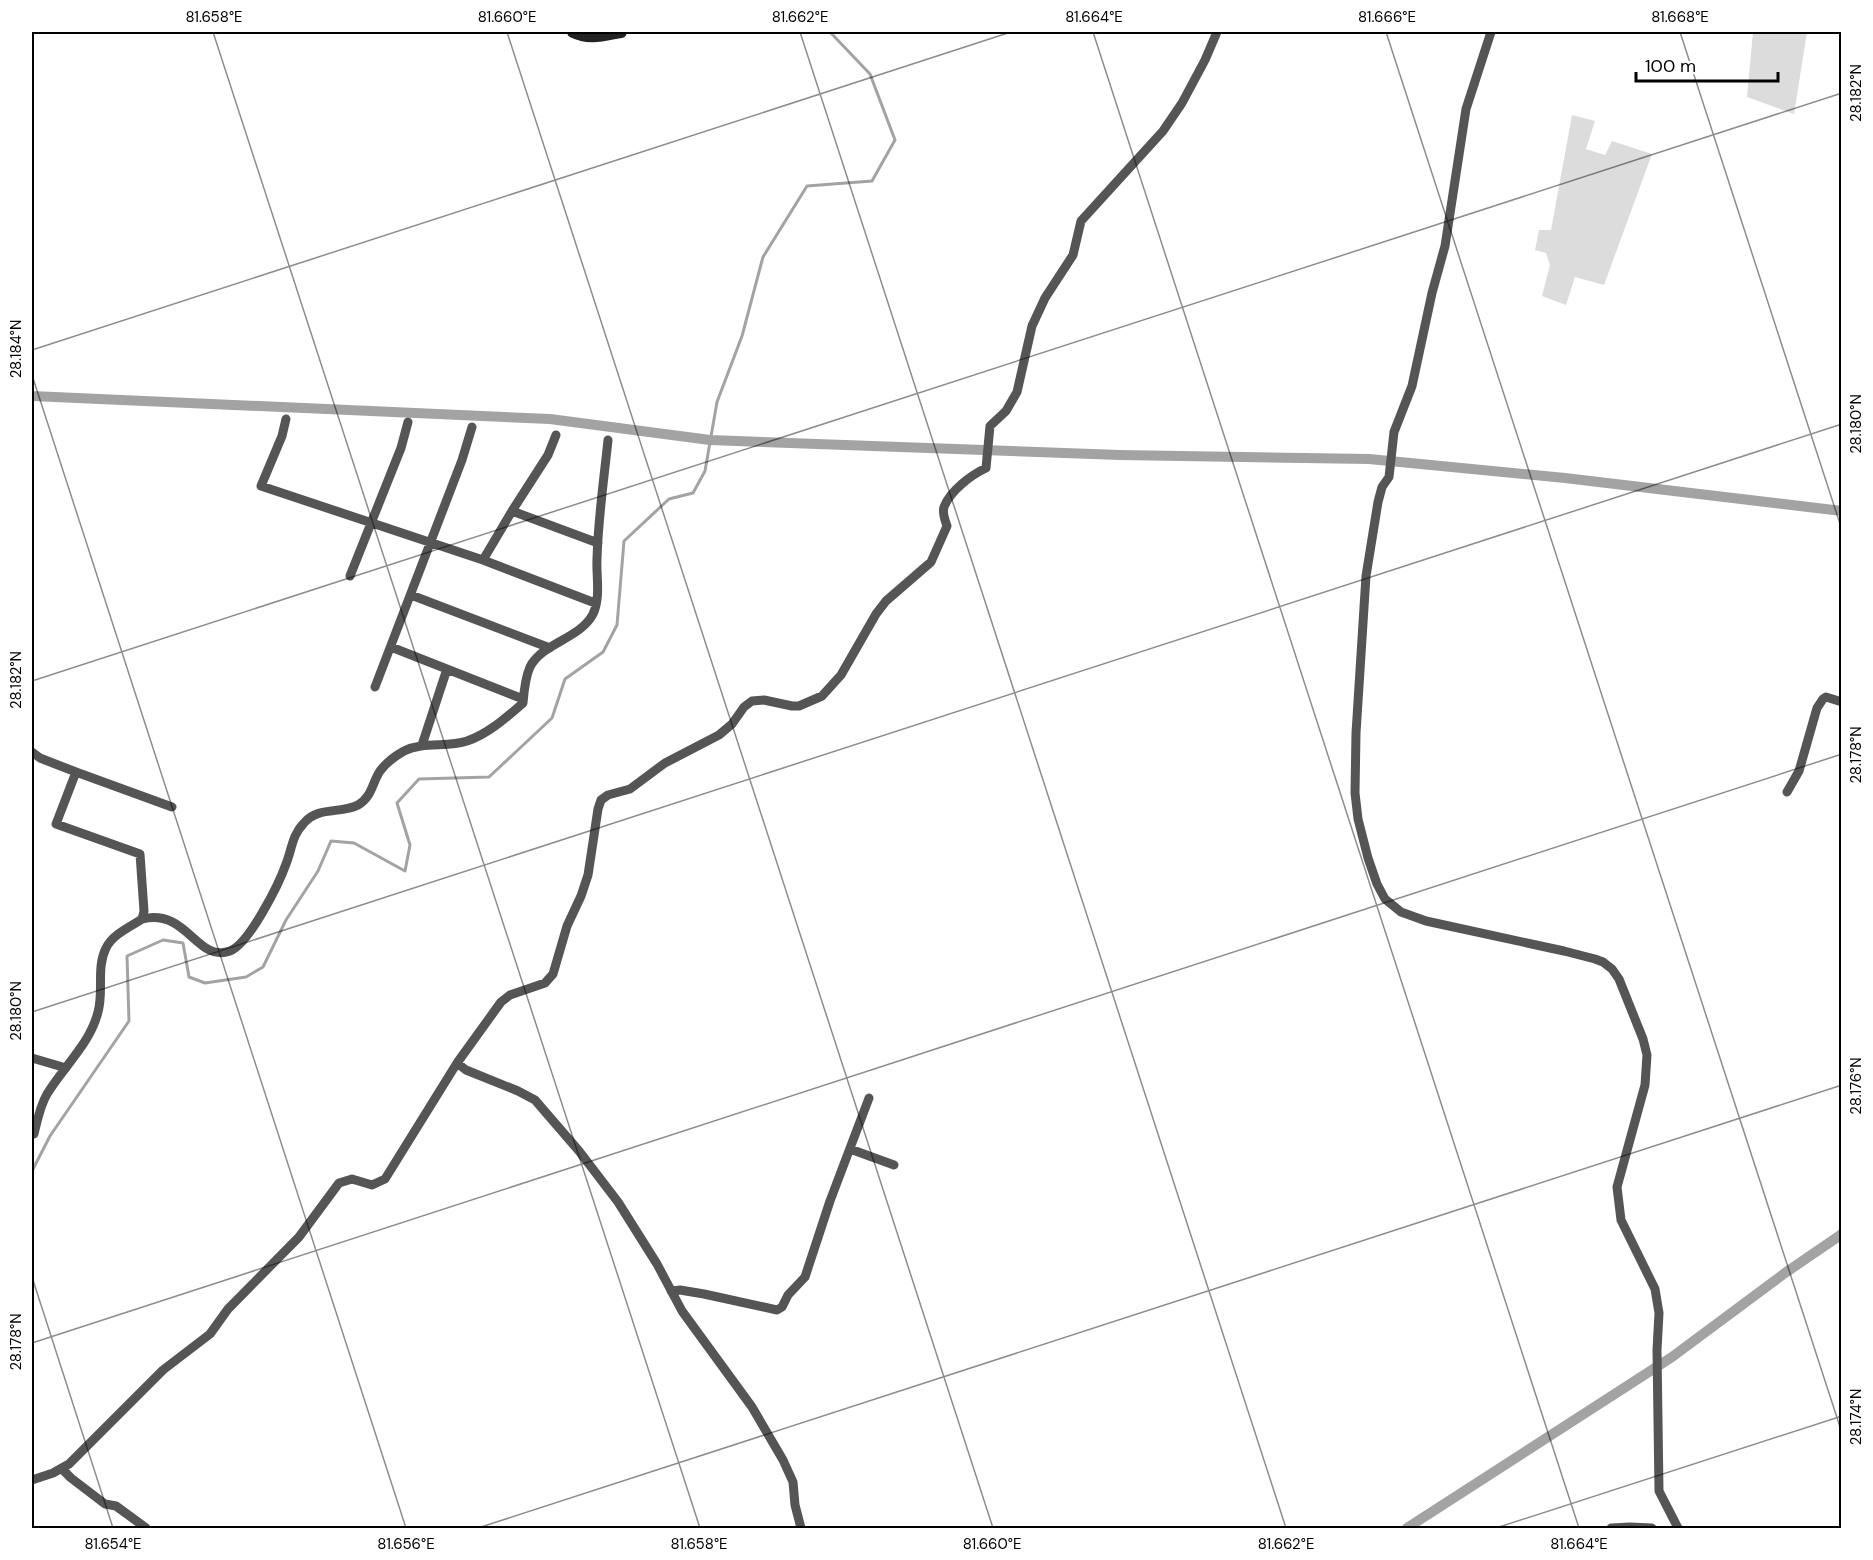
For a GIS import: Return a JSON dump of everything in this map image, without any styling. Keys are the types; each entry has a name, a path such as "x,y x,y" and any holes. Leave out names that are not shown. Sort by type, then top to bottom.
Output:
{"street":[{"path":"573,32 597,37 621,32"},
{"path":"32,1479 62,1469 78,1456 163,1370 210,1334 228,1309 299,1237 339,1183 351,1179 372,1185 385,1179 457,1063 504,998 540,986 553,974 567,926 588,875 601,800 608,795 636,786 665,763 718,735 732,724 744,706 752,700 798,706 815,700 827,692 841,675 886,600 931,562 947,526 944,508 951,497 971,475 986,468 990,426 1006,411 1017,392 1032,326 1045,298 1073,255 1078,227 1084,217 1163,131 1182,103 1218,32"},
{"path":"1491,32 1466,109 1445,246 1432,293 1412,386 1394,437 1389,477 1380,493 1366,576 1354,768 1356,804 1361,836 1377,884 1385,899 1401,912 1426,921 1595,959 1603,962 1617,975 1643,1039 1647,1055 1644,1085 1617,1187 1621,1220 1655,1289 1659,1313 1659,1491 1678,1528"},
{"path":"286,419 282,436 261,486 483,560 596,603"},
{"path":"350,576 402,448 408,422"},
{"path":"375,687 462,460 472,427"},
{"path":"483,560 548,455 556,435"},
{"path":"34,1134 46,1096 85,1043 98,1012 101,987 100,964 112,939 142,920 157,917 171,920 211,952 230,951 240,946 254,928 286,865 294,837 311,816 324,811 352,808 366,801 380,771 393,758 406,750 422,745 466,741 490,729 523,703 525,681 531,665 550,648 584,625 593,613 598,593 598,543 608,440"},
{"path":"512,512 598,543"},
{"path":"411,595 550,648"},
{"path":"391,647 524,699"},
{"path":"422,745 447,669"},
{"path":"1787,792 1799,771 1817,708 1826,697 1842,702"},
{"path":"32,752 40,758 171,807"},
{"path":"76,772 56,824 140,854 144,911 142,920"},
{"path":"32,1058 66,1068"},
{"path":"457,1063 466,1070 518,1091 535,1101 579,1151 618,1202 657,1264 693,1328 752,1407 783,1460 794,1482 795,1506 801,1528"},
{"path":"671,1291 680,1290 704,1294 777,1310 782,1307 788,1295 806,1277 830,1201 869,1098"},
{"path":"850,1149 894,1165"},
{"path":"62,1469 70,1478 105,1504 116,1506 146,1528"},
{"path":"1611,1528 1652,1528"}],"shaded area":[{"path":"1753,32 1807,32 1794,114 1747,97"},
{"path":"1572,115 1595,121 1586,149 1605,155 1612,141 1652,154 1604,285 1575,277 1566,305 1542,296 1550,265 1546,253 1535,250 1539,230 1551,230"}],"waterway":[{"path":"32,1171 50,1136 129,1021 127,956 163,940 183,943 189,977 205,983 246,977 263,967 286,920 318,871 331,841 354,843 405,871 410,845 397,803 419,779 489,777 552,718 565,679 603,652 617,625 624,541 669,499 693,493 705,471 717,402 742,336 763,257 807,186 872,181 895,140 870,74 830,32"},
{"path":"32,396 550,419 710,440 1120,455 1369,459 1565,478 1842,511"},
{"path":"1407,1528 1672,1357 1785,1273 1842,1234"}]}
